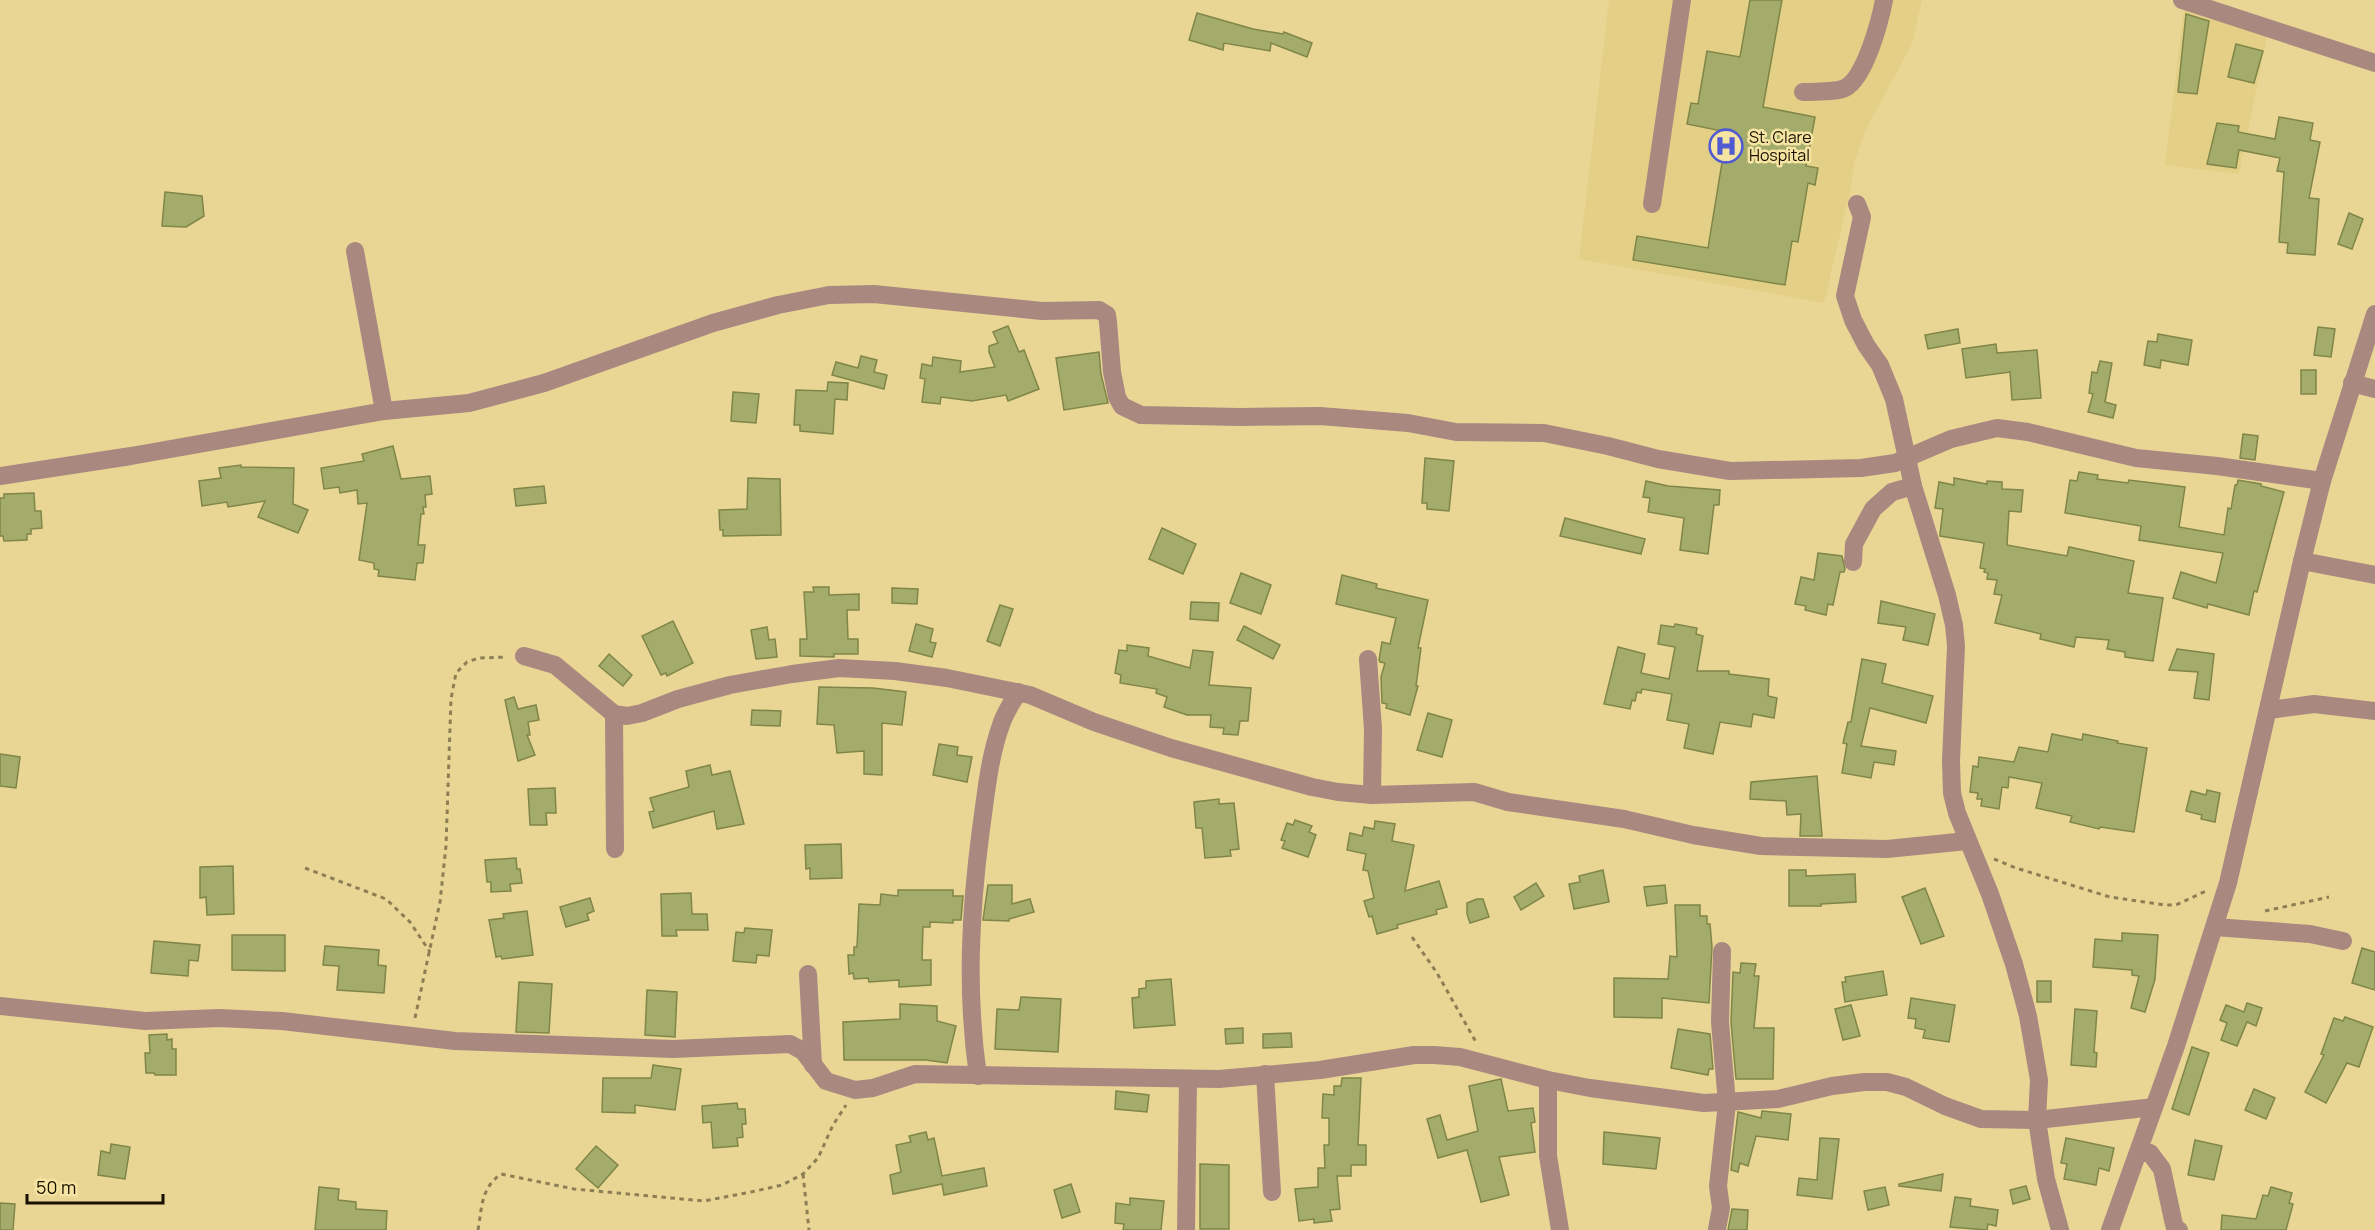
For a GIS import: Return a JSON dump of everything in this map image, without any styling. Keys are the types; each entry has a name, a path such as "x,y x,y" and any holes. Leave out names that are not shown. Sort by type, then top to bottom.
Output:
{"street":[{"path":"1652,204 1682,0"},
{"path":"1803,92 1844,89 1854,81 1869,50 1884,0"},
{"path":"2182,0 2375,63"},
{"path":"1857,204 1862,217 1845,296 1853,320 1880,365 1894,399 1913,486 1954,625 1956,646 1952,715 1952,793 2014,964 2028,1016 2039,1080 2037,1120 2046,1179 2060,1230"},
{"path":"355,251 384,411"},
{"path":"0,476 131,456 384,411 469,404 544,383 713,323 756,311 829,296 874,294 1042,311 1100,310 1107,315 1112,372 1117,398 1122,406 1141,415 1320,416 1408,423 1456,432 1544,433 1658,459 1730,471 1861,468 1907,459 1951,439 1997,428 2028,432 2136,458 2217,466 2322,481"},
{"path":"2110,1230 2154,1107 2228,883 2322,481 2375,314"},
{"path":"2352,382 2375,390"},
{"path":"1853,562 1854,544 1873,509 1892,492 1913,486"},
{"path":"2302,561 2375,575"},
{"path":"524,656 555,665 614,714 627,716 730,685 839,668 896,671 947,678 1030,695 1094,722 1171,748 1312,787 1372,795 1474,792 1508,802 1624,819 1693,835 1761,846 1887,849 1969,845"},
{"path":"1368,659 1373,729 1372,795"},
{"path":"978,1076 969,981 969,945 975,875 989,772 1001,723 1018,692"},
{"path":"2269,710 2314,704 2349,706 2375,711"},
{"path":"614,714 615,849"},
{"path":"2215,927 2310,934 2343,941"},
{"path":"1717,1229 1721,1208 1718,1177 1726,1103 1720,1022 1722,951"},
{"path":"808,974 813,1065"},
{"path":"0,1006 145,1021 219,1018 282,1021 455,1041 673,1049 790,1044 803,1051 826,1081 855,1090 873,1088 915,1074 1188,1080 1320,1070 1414,1054 1460,1057 1548,1080 1671,1099 1726,1103 1778,1099 1832,1086 1887,1082 1906,1087 1945,1106 1981,1119 2037,1120 2154,1107"},
{"path":"1265,1074 1272,1192"},
{"path":"1186,1230 1188,1080"},
{"path":"1548,1080 1548,1156 1560,1230"},
{"path":"2138,1153 2151,1153 2162,1168 2175,1228 2179,1230"}],"path":[{"path":"411,1037 440,902 446,846 451,699 456,673 467,663 479,658 524,656"},
{"path":"1969,845 2016,868 2110,897 2165,905 2176,904 2228,883"},
{"path":"305,868 386,899 410,922 430,952"},
{"path":"2263,912 2330,897"},
{"path":"1412,938 1437,973 1489,1064"},
{"path":"478,1230 484,1194 490,1182 501,1174 574,1190 704,1201 782,1185 803,1174 818,1158 833,1125 855,1090"},
{"path":"803,1174 809,1230"}],"shaded area":[{"name":"St. Clare Hospital","path":"1609,0 1922,0 1912,44 1866,129 1854,164 1850,192 1824,303 1579,259"},
{"path":"2184,8 2267,36 2239,174 2165,165"}],"building":[{"path":"1750,0 1782,0 1763,107 1815,117 1806,166 1818,168 1815,185 1808,183 1798,242 1792,241 1785,285 1633,260 1637,236 1708,248 1727,132 1687,124 1691,103 1698,104 1707,51 1740,57"},
{"path":"1197,13 1253,29 1283,34 1284,32 1312,43 1307,57 1271,43 1270,51 1224,43 1223,50 1189,40"},
{"path":"2186,14 2209,21 2197,94 2178,92"},
{"path":"2236,44 2263,51 2254,83 2228,77"},
{"path":"2279,117 2313,123 2310,140 2320,142 2309,198 2319,199 2315,255 2287,253 2288,243 2279,242 2284,172 2277,171 2280,158 2239,150 2236,168 2207,164 2217,123 2239,126 2238,132 2275,139"},
{"path":"165,192 202,196 204,216 186,227 162,226"},
{"path":"2349,213 2363,219 2352,249 2338,244"},
{"path":"1008,326 1019,352 1024,350 1039,389 1008,401 1006,395 972,401 941,397 940,404 922,402 925,379 920,378 922,364 932,366 933,357 961,361 960,372 995,367 989,352 989,346 998,343 993,332"},
{"path":"2318,327 2335,329 2331,357 2314,355"},
{"path":"1958,329 1960,343 1928,349 1925,335"},
{"path":"2158,334 2192,340 2188,365 2161,360 2160,368 2144,365 2148,341 2157,342"},
{"path":"1996,344 1997,353 2037,350 2041,398 2012,400 2010,372 1966,378 1962,349"},
{"path":"1099,352 1101,374 1108,403 1064,410 1056,358"},
{"path":"861,356 877,360 874,372 887,375 884,389 832,375 836,362 858,368"},
{"path":"2100,361 2112,363 2105,402 2116,405 2113,418 2088,412 2093,394 2089,393 2092,372 2097,373"},
{"path":"2301,370 2316,370 2316,394 2301,394"},
{"path":"828,382 848,383 847,400 835,399 833,434 800,431 800,425 794,425 796,390 827,391"},
{"path":"733,392 759,394 756,423 731,421"},
{"path":"2243,434 2258,436 2255,460 2240,458"},
{"path":"393,446 401,479 430,476 432,494 425,495 426,507 423,507 424,514 421,514 418,545 425,545 423,563 417,563 415,580 378,576 379,570 374,569 374,563 359,560 367,503 358,504 357,490 340,493 339,487 324,489 321,468 364,461 362,454"},
{"path":"1425,458 1454,461 1449,511 1427,509 1427,503 1422,503"},
{"path":"241,465 241,467 294,468 293,504 308,510 298,533 258,517 265,501 228,507 227,502 202,506 199,481 221,478 219,468"},
{"path":"2079,472 2098,475 2097,479 2128,483 2129,480 2185,487 2179,527 2224,535 2228,508 2231,509 2238,480 2261,484 2261,486 2284,492 2249,615 2208,604 2207,608 2173,598 2181,572 2216,583 2223,553 2139,540 2141,526 2065,513 2070,480 2077,481"},
{"path":"748,478 780,479 781,535 723,536 723,530 720,530 719,510 747,509"},
{"path":"1954,478 1987,484 1987,481 2002,482 2002,489 2023,490 2021,512 2009,511 2007,545 2067,556 2069,547 2134,561 2128,593 2163,598 2153,661 2125,657 2125,652 2107,649 2109,640 2076,637 2074,647 2040,639 2041,634 1995,623 2002,595 1994,594 1997,580 1987,579 1988,573 1984,572 1985,569 1980,568 1984,543 1940,536 1943,509 1935,508 1939,482 1954,485"},
{"path":"1646,481 1668,486 1720,490 1719,505 1714,505 1708,554 1680,550 1684,518 1648,512 1650,498 1643,497"},
{"path":"544,486 546,503 516,506 514,489"},
{"path":"34,493 35,511 41,511 42,528 31,529 31,534 27,534 27,540 4,541 3,536 0,536 0,498 4,498 4,494"},
{"path":"1565,518 1645,539 1641,554 1560,536"},
{"path":"1162,528 1196,544 1183,574 1149,559"},
{"path":"1818,553 1842,556 1845,569 1844,572 1840,572 1833,605 1828,604 1826,615 1805,610 1806,606 1795,604 1801,577 1814,580"},
{"path":"1241,573 1271,585 1261,614 1230,603"},
{"path":"1342,575 1377,584 1376,588 1428,600 1418,648 1421,648 1416,686 1418,686 1410,715 1386,708 1387,704 1382,703 1381,677 1385,663 1379,660 1382,642 1390,644 1396,618 1336,604"},
{"path":"813,587 829,587 829,595 859,594 859,610 847,610 848,639 858,639 858,654 834,654 834,657 800,656 800,639 807,639 804,592 814,592"},
{"path":"892,588 918,589 917,604 892,603"},
{"path":"1881,601 1935,614 1928,645 1903,640 1906,627 1878,623"},
{"path":"1191,602 1219,603 1218,621 1190,619"},
{"path":"1000,605 1013,609 1000,646 987,641"},
{"path":"673,621 693,663 667,676 666,673 661,675 642,636"},
{"path":"916,624 933,629 930,642 936,643 932,657 909,651"},
{"path":"1675,624 1697,628 1696,634 1703,636 1697,671 1729,671 1729,674 1769,679 1768,696 1777,698 1774,718 1753,714 1751,727 1720,722 1713,754 1684,748 1689,724 1667,720 1672,694 1642,689 1641,693 1637,692 1635,701 1632,700 1630,709 1604,704 1618,647 1645,654 1641,673 1669,679 1675,647 1658,644 1661,625 1674,627"},
{"path":"1244,626 1280,645 1273,659 1237,640"},
{"path":"767,627 769,640 775,639 777,657 756,659 751,630"},
{"path":"1127,645 1149,648 1148,656 1190,668 1193,650 1213,652 1209,685 1251,688 1248,721 1240,721 1238,735 1223,734 1224,728 1210,727 1211,715 1187,715 1164,707 1167,697 1156,693 1157,689 1120,683 1121,675 1115,673 1119,650 1127,651"},
{"path":"2177,649 2214,654 2209,700 2194,698 2198,672 2169,670"},
{"path":"609,654 632,675 623,686 599,666"},
{"path":"1862,659 1886,664 1882,683 1933,696 1926,723 1870,708 1861,746 1896,751 1894,765 1874,762 1871,778 1842,773 1847,744 1843,743 1848,722 1851,722"},
{"path":"819,687 873,688 906,692 902,725 882,723 882,775 864,774 864,751 837,753 834,725 817,724"},
{"path":"514,697 518,709 536,705 539,720 528,722 530,735 527,735 535,755 518,761 505,700"},
{"path":"752,710 781,711 780,726 751,725"},
{"path":"1428,713 1452,720 1442,757 1417,750"},
{"path":"2052,734 2082,740 2083,734 2147,748 2134,832 2100,827 2099,829 2070,822 2072,816 2036,808 2042,783 2009,777 2008,788 2002,787 1999,809 1981,806 1982,799 1977,799 1978,793 1970,792 1973,766 1978,767 1979,757 2014,762 2019,747 2048,752"},
{"path":"939,744 958,747 957,755 972,757 967,782 933,775"},
{"path":"0,754 20,757 16,788 0,786"},
{"path":"710,765 712,775 730,771 744,824 717,829 714,811 653,828 649,812 654,811 650,798 689,787 686,771"},
{"path":"1817,776 1822,836 1800,836 1801,814 1787,815 1786,801 1750,799 1751,782"},
{"path":"555,788 556,813 546,813 547,825 530,825 528,789"},
{"path":"2207,790 2220,793 2215,822 2201,819 2202,815 2186,811 2191,791 2206,795"},
{"path":"1219,799 1219,804 1234,803 1239,849 1230,850 1231,856 1205,858 1202,828 1196,828 1194,802"},
{"path":"1295,820 1312,826 1309,832 1316,835 1308,857 1282,848 1285,841 1281,840 1287,823 1293,825"},
{"path":"1375,821 1395,824 1392,841 1414,845 1405,891 1439,881 1447,907 1436,910 1437,914 1397,925 1398,928 1377,934 1372,916 1369,917 1364,901 1374,898 1368,871 1363,870 1366,854 1347,850 1350,833 1362,836 1364,827 1374,829"},
{"path":"841,844 842,878 810,879 810,868 806,869 805,845"},
{"path":"516,858 522,883 510,884 511,891 491,892 491,882 487,882 485,860"},
{"path":"233,866 234,914 207,915 206,897 200,898 200,867"},
{"path":"1603,870 1609,902 1574,909 1569,884 1580,882 1579,876"},
{"path":"1789,870 1806,870 1806,876 1855,874 1856,902 1821,904 1821,906 1789,906"},
{"path":"1536,883 1544,896 1521,910 1514,897"},
{"path":"988,885 1012,885 1012,904 1030,899 1034,912 1009,919 1009,921 983,920"},
{"path":"1665,885 1667,903 1647,906 1644,887"},
{"path":"1925,888 1944,936 1921,944 1902,897"},
{"path":"898,890 953,890 953,896 963,896 961,920 953,920 953,923 930,922 930,927 923,927 922,960 931,960 931,985 899,987 899,980 869,982 868,978 854,979 853,973 849,974 848,955 854,955 854,947 857,947 859,904 880,905 881,894 898,896"},
{"path":"691,893 692,914 707,914 708,930 676,930 677,936 662,936 661,894"},
{"path":"590,898 594,911 587,914 589,920 566,927 560,907"},
{"path":"1483,899 1489,917 1470,923 1467,903"},
{"path":"1675,905 1700,905 1700,916 1707,916 1707,924 1710,924 1712,947 1709,1003 1662,998 1662,1018 1614,1017 1614,978 1668,979 1670,956 1677,957"},
{"path":"527,911 533,955 502,959 501,956 496,957 489,920 504,918 503,914"},
{"path":"745,928 772,930 769,956 757,955 756,963 733,961 736,932 744,933"},
{"path":"2122,933 2158,935 2155,979 2145,1012 2131,1008 2139,976 2132,975 2132,970 2093,967 2095,939 2122,941"},
{"path":"232,935 285,935 285,971 232,970"},
{"path":"154,941 200,945 198,961 189,960 188,976 151,973"},
{"path":"325,946 379,950 378,965 386,966 384,993 337,990 339,966 323,965"},
{"path":"2362,948 2375,952 2375,990 2352,983"},
{"path":"1741,963 1756,964 1754,976 1759,976 1754,1028 1774,1028 1773,1079 1736,1079 1731,1022 1733,972 1740,973"},
{"path":"1883,971 1887,995 1845,1002 1842,982 1846,982 1845,977"},
{"path":"1171,979 1175,1025 1134,1028 1132,998 1139,997 1139,989 1146,988 1146,981"},
{"path":"2037,981 2051,981 2051,1002 2037,1002"},
{"path":"519,982 552,984 549,1033 516,1032"},
{"path":"647,990 677,992 675,1037 645,1035"},
{"path":"1021,997 1061,999 1058,1052 995,1049 997,1009 1019,1010"},
{"path":"1911,998 1955,1005 1949,1042 1923,1038 1925,1030 1915,1028 1916,1019 1908,1018"},
{"path":"2247,1003 2262,1008 2256,1026 2247,1022 2237,1046 2221,1040 2227,1023 2220,1020 2226,1005 2244,1012"},
{"path":"900,1004 937,1006 937,1021 956,1026 947,1063 926,1060 844,1060 843,1022 900,1019"},
{"path":"1851,1005 1860,1036 1843,1040 1835,1009"},
{"path":"2075,1009 2097,1011 2094,1052 2097,1053 2096,1067 2071,1065"},
{"path":"2345,1017 2373,1027 2359,1067 2347,1063 2326,1103 2305,1092 2324,1055 2321,1054 2334,1018 2343,1021"},
{"path":"1243,1028 1243,1043 1226,1044 1225,1029"},
{"path":"1678,1029 1710,1034 1713,1069 1709,1069 1708,1075 1671,1068"},
{"path":"1291,1033 1292,1047 1263,1048 1263,1034"},
{"path":"167,1034 167,1040 172,1039 172,1049 176,1049 176,1075 146,1073 145,1053 150,1053 149,1035"},
{"path":"2192,1047 2209,1053 2189,1115 2172,1109"},
{"path":"653,1065 681,1069 675,1110 635,1105 635,1113 602,1112 603,1078 651,1078"},
{"path":"1342,1078 1361,1078 1358,1145 1366,1145 1366,1165 1351,1165 1351,1176 1337,1176 1340,1209 1330,1210 1332,1221 1314,1223 1314,1219 1299,1221 1295,1189 1318,1187 1318,1168 1325,1168 1324,1145 1329,1145 1329,1118 1322,1118 1323,1094 1334,1095 1334,1086 1341,1086"},
{"path":"1501,1079 1508,1111 1533,1108 1535,1122 1531,1123 1535,1152 1499,1157 1509,1195 1481,1202 1467,1150 1438,1158 1427,1119 1440,1115 1447,1140 1478,1131 1469,1086"},
{"path":"2254,1089 2275,1098 2266,1119 2245,1110"},
{"path":"1116,1091 1149,1095 1147,1112 1115,1109"},
{"path":"737,1103 738,1109 745,1109 746,1124 742,1124 743,1137 737,1138 738,1146 713,1148 711,1122 703,1123 702,1106"},
{"path":"1762,1111 1791,1114 1788,1140 1756,1136 1748,1166 1740,1163 1738,1172 1731,1170 1738,1112 1761,1118"},
{"path":"926,1132 928,1140 934,1138 942,1176 984,1168 987,1186 944,1195 942,1184 893,1194 890,1175 901,1172 896,1145 911,1142 909,1136"},
{"path":"1604,1132 1660,1138 1656,1169 1603,1164"},
{"path":"1820,1138 1839,1139 1832,1199 1797,1195 1799,1178 1817,1180"},
{"path":"2066,1138 2114,1148 2109,1171 2099,1168 2096,1185 2064,1179 2067,1164 2061,1163"},
{"path":"2195,1140 2222,1146 2214,1180 2188,1175"},
{"path":"111,1144 130,1147 125,1179 98,1175 101,1151 110,1153"},
{"path":"596,1146 618,1165 598,1188 576,1169"},
{"path":"1200,1164 1229,1165 1229,1229 1200,1229"},
{"path":"1943,1174 1941,1191 1899,1186 1899,1184"},
{"path":"1071,1184 1080,1212 1062,1218 1054,1190"},
{"path":"2026,1186 2030,1199 2013,1204 2010,1190"},
{"path":"319,1187 339,1189 338,1200 356,1202 356,1209 387,1211 386,1230 315,1230"},
{"path":"1885,1187 1889,1205 1868,1210 1864,1191"},
{"path":"2271,1187 2292,1193 2289,1203 2293,1204 2286,1230 2221,1230 2222,1215 2256,1219 2263,1195 2268,1196"},
{"path":"1955,1197 1971,1199 1970,1206 1998,1210 1996,1226 1988,1224 1987,1230 1950,1227"},
{"path":"1130,1198 1164,1201 1161,1230 1123,1230 1124,1224 1115,1223 1116,1203 1130,1205"},
{"path":"0,1203 15,1204 13,1230 0,1230"},
{"path":"1732,1209 1748,1210 1747,1230 1728,1230"}],"place":[{"name":"St. Clare Hospital","path":"1726,146"}]}
